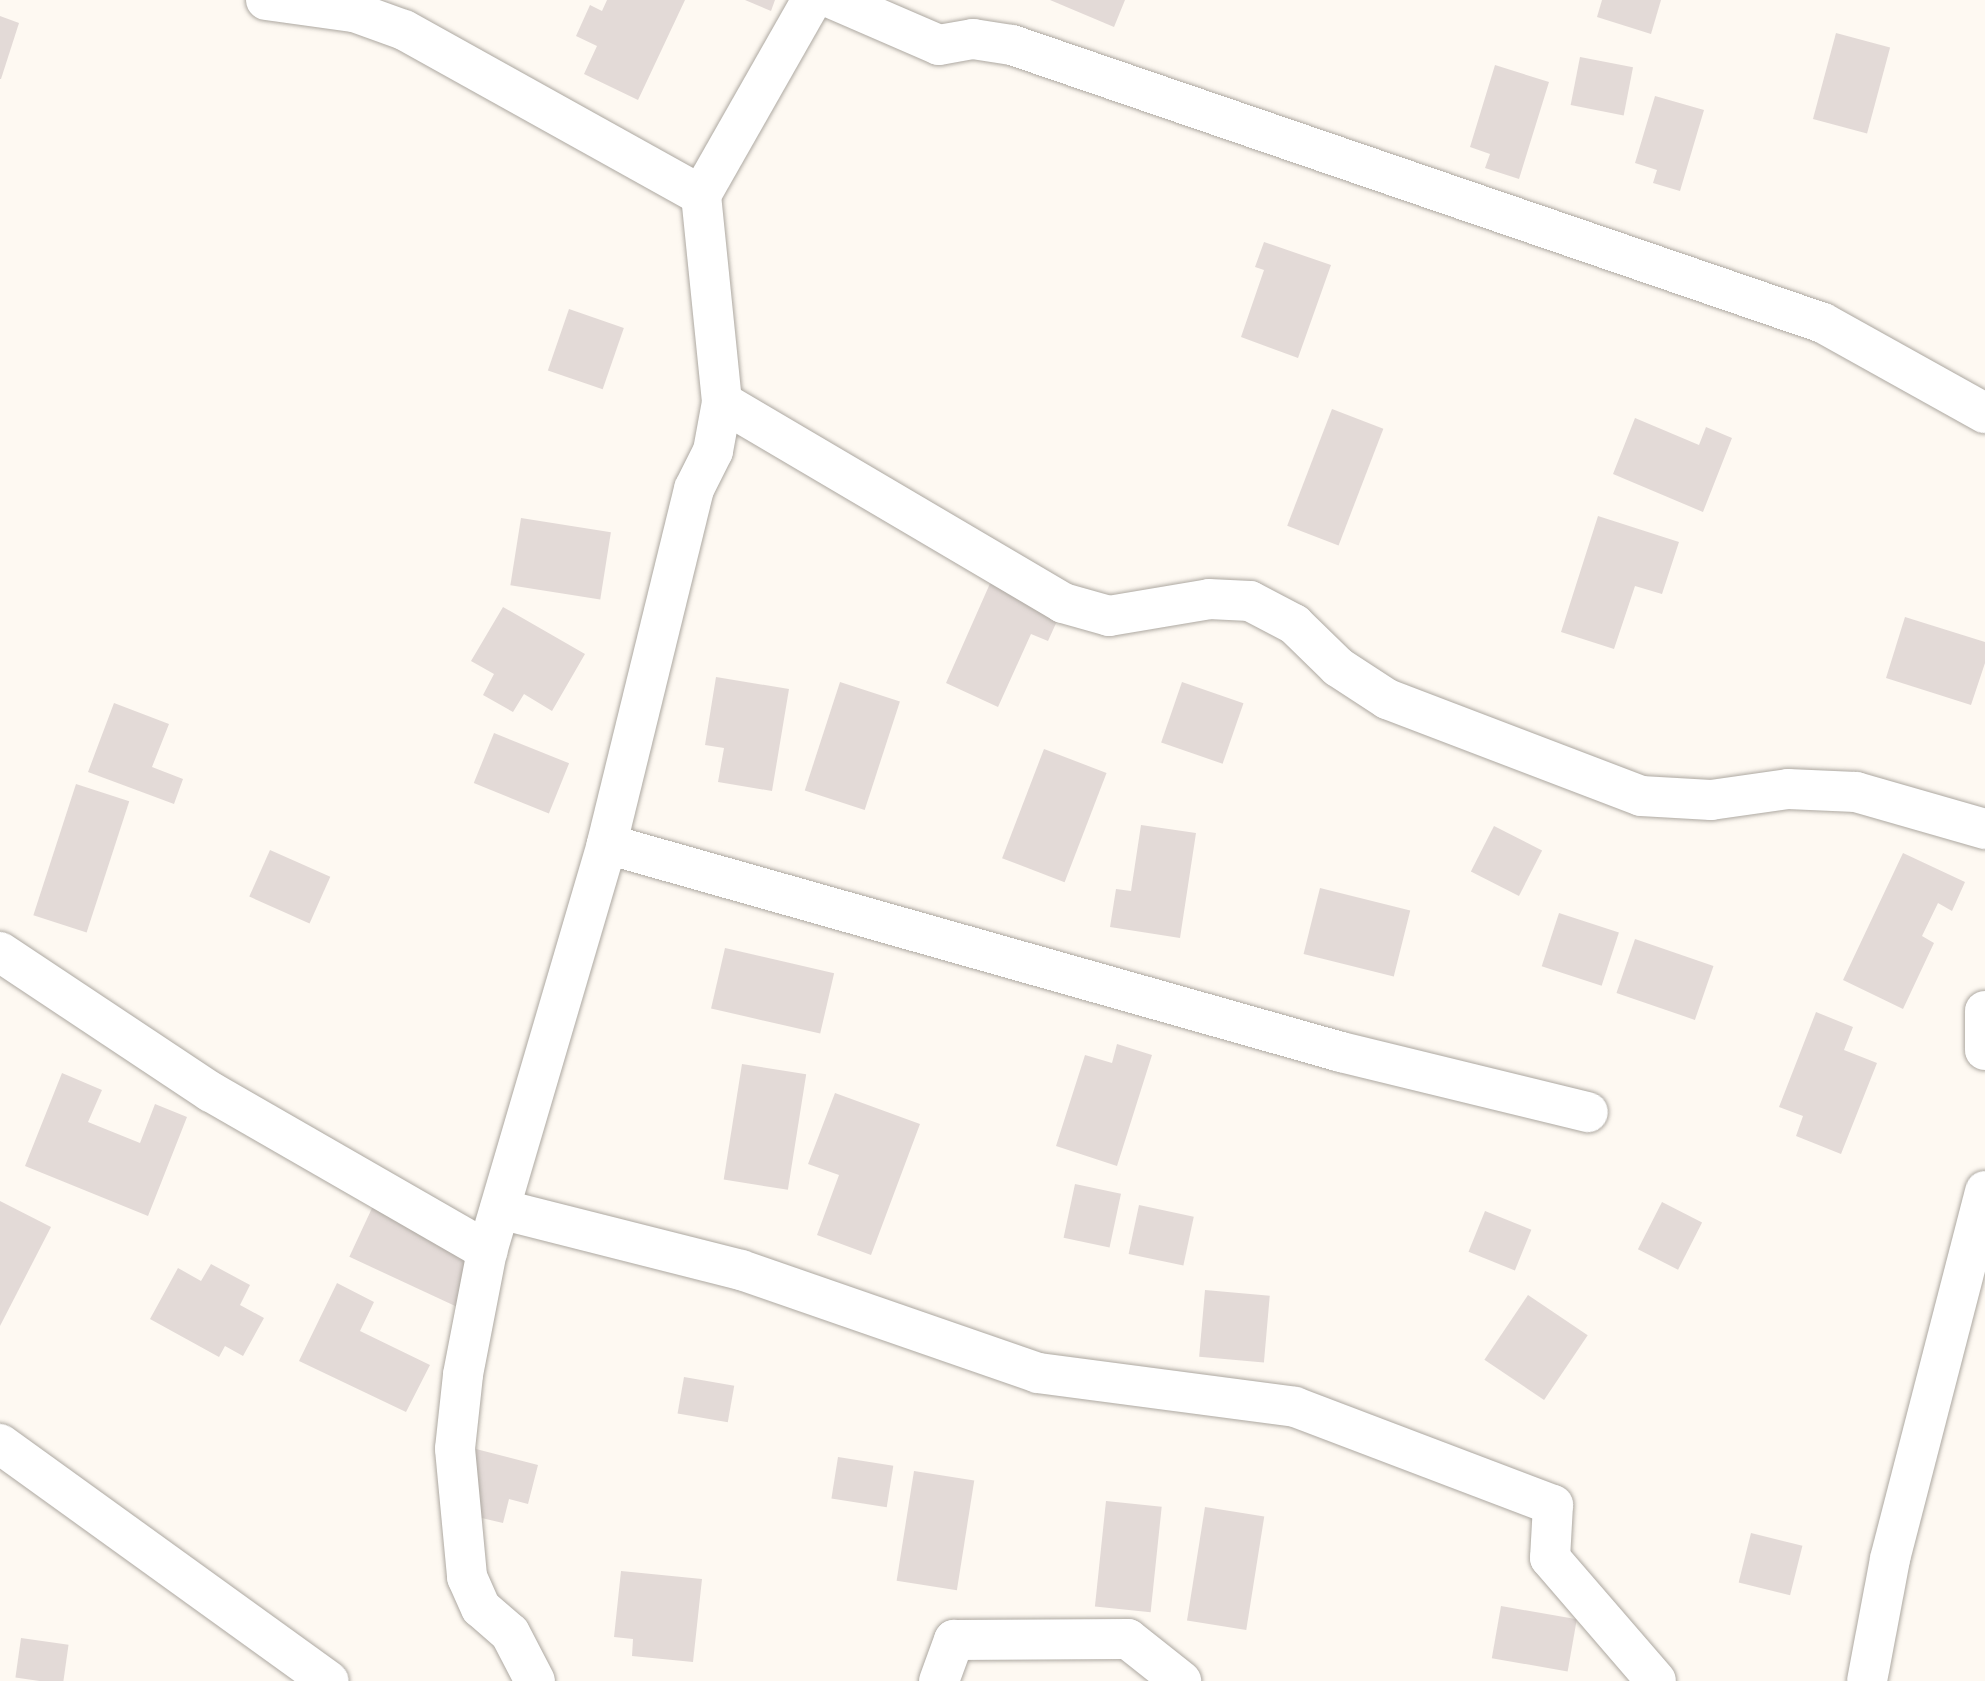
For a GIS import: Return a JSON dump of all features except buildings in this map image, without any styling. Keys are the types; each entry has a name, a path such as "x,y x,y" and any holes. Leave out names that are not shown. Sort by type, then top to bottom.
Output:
{"street":[{"path":"266,0 354,12 404,30 701,195"},
{"path":"535,1681 510,1633 481,1608 465,1561 455,1449 487,1251 607,844 694,489 713,451 722,402 701,195 812,0"},
{"path":"835,0 939,45 973,39 1012,45 1823,323 1985,413"},
{"path":"722,402 1063,603 1109,616 1209,599 1250,601 1294,624 1338,667 1387,699 1641,796 1711,800 1788,789 1856,792 1985,829"},
{"path":"607,844 1341,1052 1588,1112"},
{"path":"0,952 211,1092 487,1251"},
{"path":"1985,1011 1985,1050"},
{"path":"1867,1681 1890,1559 1985,1191"},
{"path":"500,1209 741,1270 1038,1373 1295,1407 1553,1505 1550,1558 1656,1681"},
{"path":"0,1444 329,1681"},
{"path":"939,1681 954,1640 1128,1639 1181,1681"}]}
